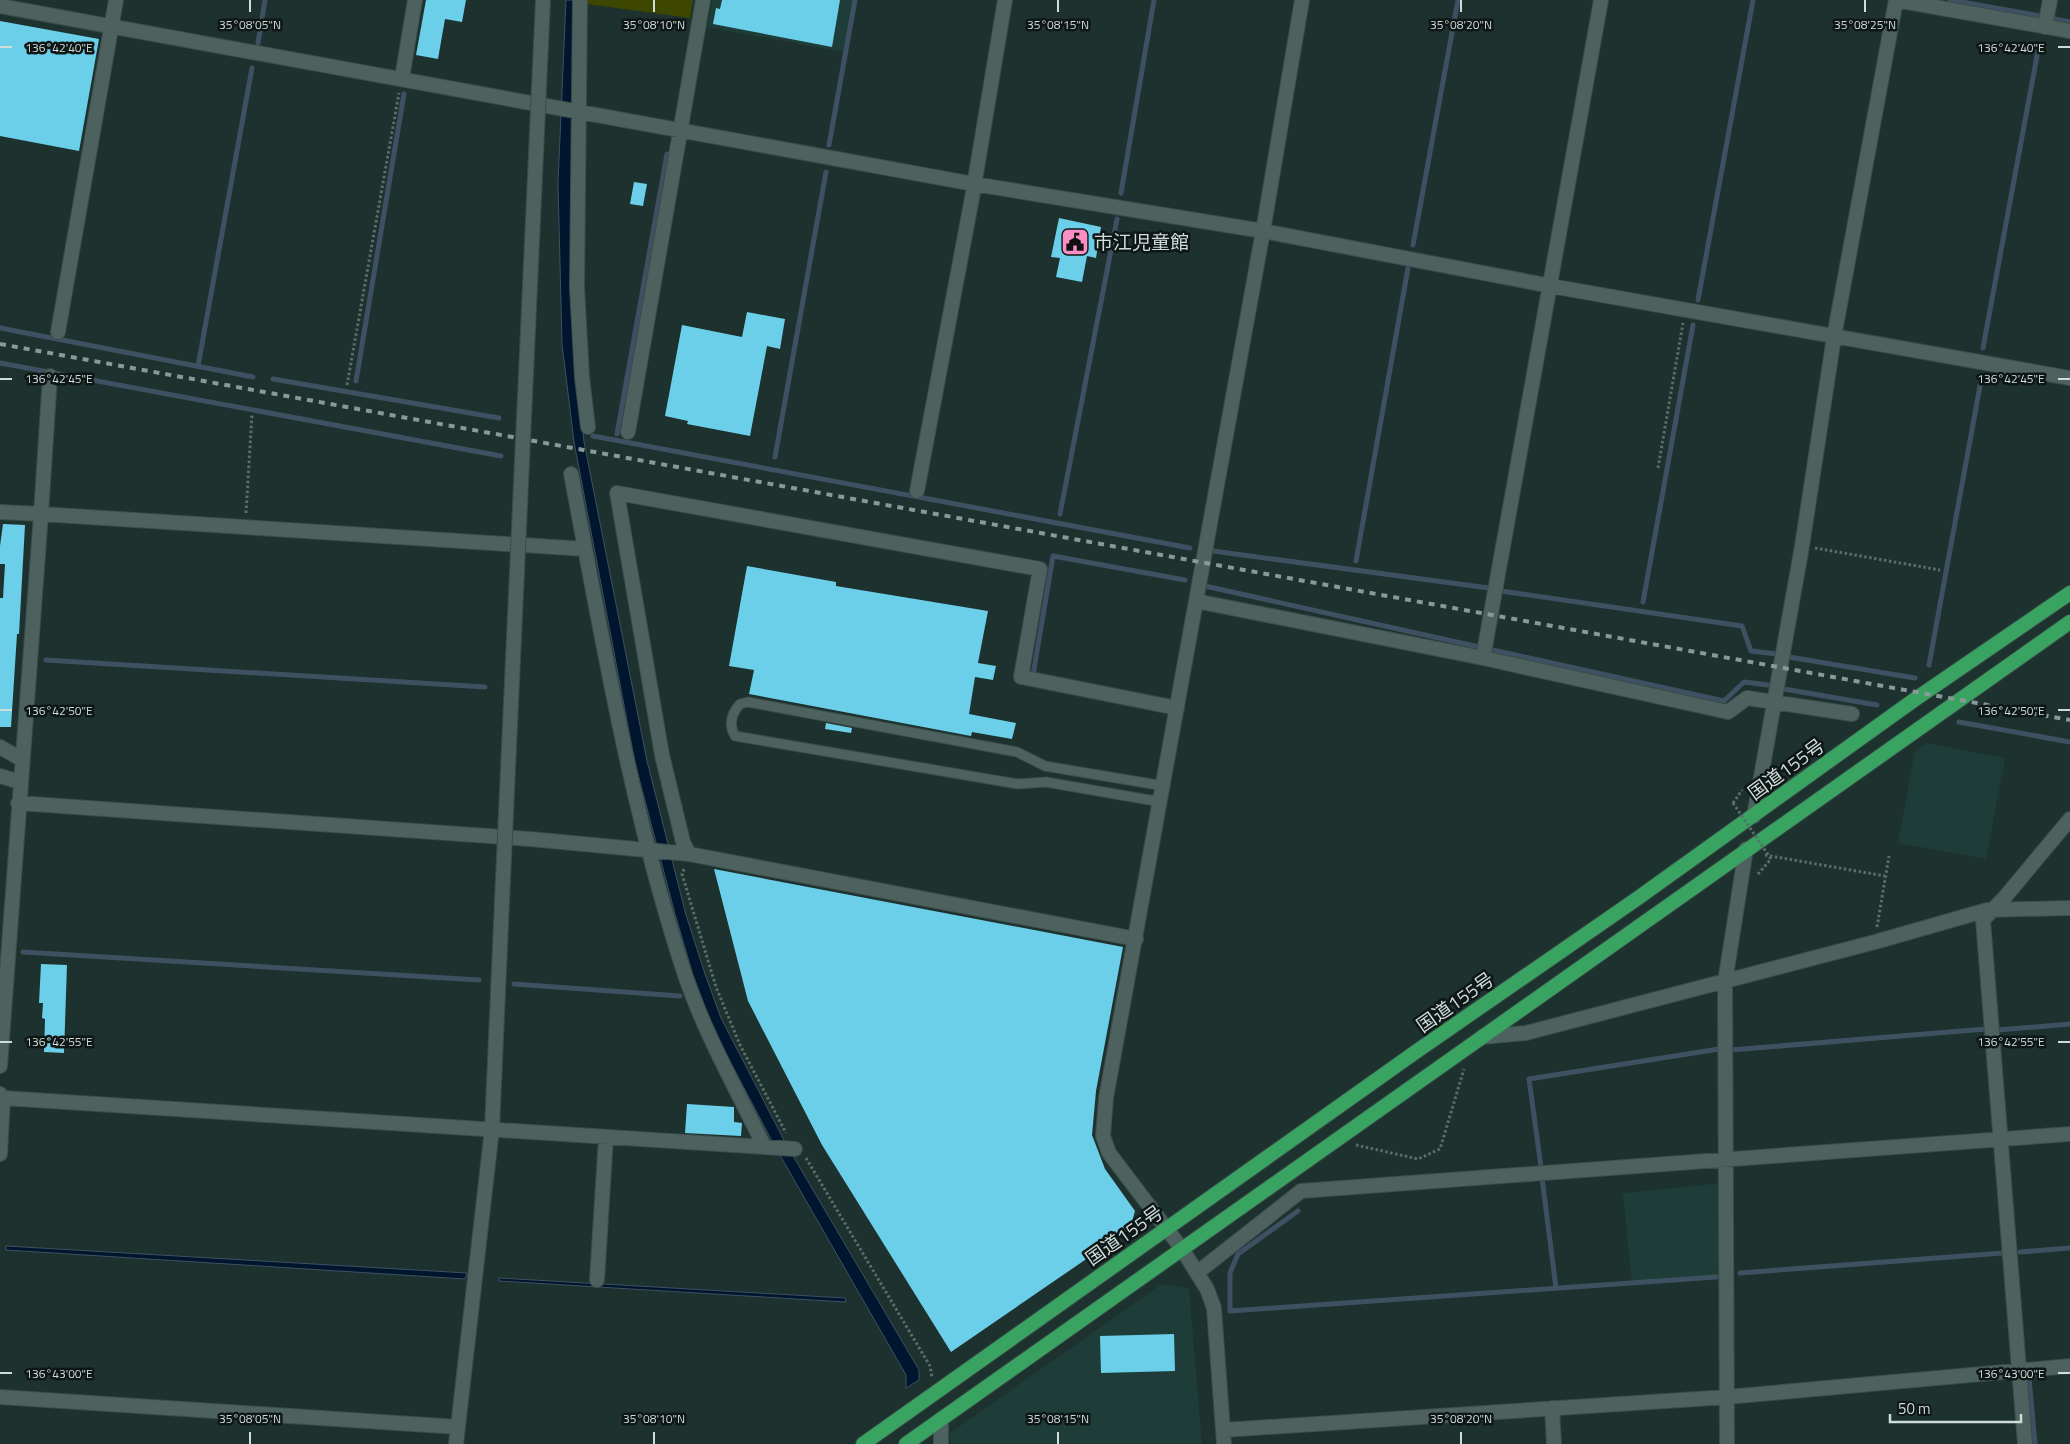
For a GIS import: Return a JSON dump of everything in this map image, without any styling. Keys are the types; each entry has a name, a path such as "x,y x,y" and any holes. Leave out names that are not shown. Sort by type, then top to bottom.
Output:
{"highway":[{"name":"国道155号","path":"863,1444 1166,1228 1754,816 1914,700 2070,594"},
{"path":"906,1444 1337,1142 1454,1056 2070,622"}],"street":[{"path":"58,332 116,0"},
{"path":"402,78 415,0"},
{"path":"456,1444 492,1129 543,0"},
{"path":"580,0 577,111 577,287 582,377 588,427"},
{"path":"628,432 703,0"},
{"path":"917,491 974,184 1005,0"},
{"path":"1302,0 1263,231 1164,786 1106,1098 1103,1136 1109,1153 1182,1249 1208,1288 1214,1308 1224,1437 1552,1408 1727,1397 2070,1366"},
{"path":"1483,658 1601,0"},
{"path":"1754,816 1776,701 1802,546 1834,337 1896,0 2070,31"},
{"path":"2045,27 2050,0"},
{"path":"0,6 974,184 1263,231 1551,286 2070,378"},
{"path":"0,1066 50,376"},
{"path":"571,474 631,784 686,976 719,1055 768,1147"},
{"path":"689,854 683,842 662,755 616,493 1040,569 1021,677 1177,708"},
{"path":"0,512 585,549"},
{"path":"1196,601 1483,658 1728,712 1747,698 1852,714"},
{"path":"0,747 22,759"},
{"path":"0,776 20,782"},
{"path":"18,803 650,849 689,854 1136,939"},
{"path":"2026,1444 1999,1140 1983,920 2070,820"},
{"path":"1727,1444 1726,982 1746,849"},
{"path":"1482,1037 1526,1033 1726,982 1993,910 2070,908"},
{"path":"0,1154 2,1096 793,1149"},
{"path":"1198,1272 1301,1191 2070,1134"},
{"path":"597,1280 606,1137"},
{"path":"0,1397 458,1427"},
{"path":"1552,1408 1554,1444"},
{"path":"941,1419 941,1444"}],"lane":[{"path":"1161,802 1046,782 1018,784 735,736 731,730 731,722 733,712 740,704 748,702 1017,752 1045,766 1164,786"}],"path":[{"path":"348,385 402,78"},
{"path":"1658,468 1686,310"},
{"path":"245,527 252,414"},
{"path":"1802,546 1940,570"},
{"path":"1733,803 1771,859"},
{"path":"1746,849 1775,857 1885,876"},
{"path":"689,854 682,874 716,987 740,1045 793,1149 801,1150 930,1366 936,1393"},
{"path":"1874,942 1889,856"},
{"path":"1337,1142 1418,1159 1440,1149 1465,1067 1454,1056"}],"shaded area":[{"path":"566,0 577,0 574,357 584,442 647,761 686,915 721,1018 786,1144 919,1370 919,1380 906,1388 906,1375 773,1143 715,1033 693,975 635,763 574,442 562,344 558,183"},
{"path":"712,0 853,0 844,52 707,27"},
{"path":"1926,743 2005,758 1986,859 1898,843 1915,751"},
{"path":"1722,1183 1722,1276 1632,1283 1623,1193"},
{"path":"6,1246 467,1273 465,1279 6,1250"},
{"path":"499,1278 845,1298 846,1302 499,1281"},
{"path":"1162,1284 1189,1288 1202,1444 950,1444 950,1433"}],"green space":[{"path":"587,0 693,0 690,18 587,4"}],"building":[{"path":"426,0 466,0 462,22 445,19 438,59 416,55"},
{"path":"722,0 840,0 832,47 713,24 716,8 720,9"},
{"path":"0,21 99,39 79,151 0,136"},
{"path":"634,182 647,184 643,206 630,204"},
{"path":"1059,218 1101,227 1096,258 1087,256 1082,282 1056,277 1060,258 1051,257"},
{"path":"747,312 785,319 780,349 767,346 750,436 687,424 688,421 665,416 682,325 742,337"},
{"path":"3,524 25,525 19,634 17,634 11,727 0,727 0,598 3,598 5,564 0,564 0,546"},
{"path":"747,566 836,582 836,586 988,611 978,663 996,666 993,680 975,677 969,714 1016,723 1012,739 972,732 971,736 749,694 754,670 729,666"},
{"path":"826,723 852,728 851,733 825,729"},
{"path":"714,869 1123,947 1096,1091 1092,1135 1105,1169 1135,1211 1130,1229 951,1352 822,1145 748,1001"},
{"path":"41,964 67,965 64,1053 44,1052 45,1019 42,1018 43,1003 39,1003"},
{"path":"687,1104 734,1107 734,1122 742,1123 741,1136 685,1133"},
{"path":"1174,1334 1175,1371 1101,1373 1100,1336"}],"waterway":[{"path":"258,43 265,0"},
{"path":"829,145 855,0"},
{"path":"1121,193 1154,0"},
{"path":"1413,245 1458,0"},
{"path":"1698,300 1753,0"},
{"path":"1950,0 2041,16"},
{"path":"2050,18 2070,22"},
{"path":"1983,348 2039,45"},
{"path":"198,366 252,68"},
{"path":"356,381 404,94"},
{"path":"617,434 667,154"},
{"path":"775,457 826,172"},
{"path":"1060,514 1117,219"},
{"path":"1356,561 1408,268"},
{"path":"1643,602 1693,325"},
{"path":"0,328 253,377"},
{"path":"0,363 501,456"},
{"path":"1929,665 1982,375"},
{"path":"273,379 499,418"},
{"path":"593,436 1190,548"},
{"path":"1213,551 1489,588"},
{"path":"1033,675 1053,556 1185,580"},
{"path":"1205,586 1479,647"},
{"path":"1501,591 1742,626 1751,651 1777,654"},
{"path":"1493,650 1724,701 1744,682 1768,685"},
{"path":"1789,657 1915,678"},
{"path":"46,660 485,687"},
{"path":"1784,689 1877,705"},
{"path":"1959,722 2070,742"},
{"path":"23,952 479,980"},
{"path":"514,984 680,996"},
{"path":"1998,1030 2070,1024"},
{"path":"1731,1050 1986,1029"},
{"path":"1541,1167 1529,1079 1719,1049"},
{"path":"1542,1178 1556,1288"},
{"path":"1298,1211 1238,1254 1230,1273 1230,1311 1716,1277"},
{"path":"2020,1252 2070,1248"},
{"path":"1740,1273 2003,1253"},
{"path":"2029,1377 2035,1444"}],"railway":[{"path":"0,344 2070,720"}],"place":[{"name":"市江児童館","path":"1075,242"}]}
